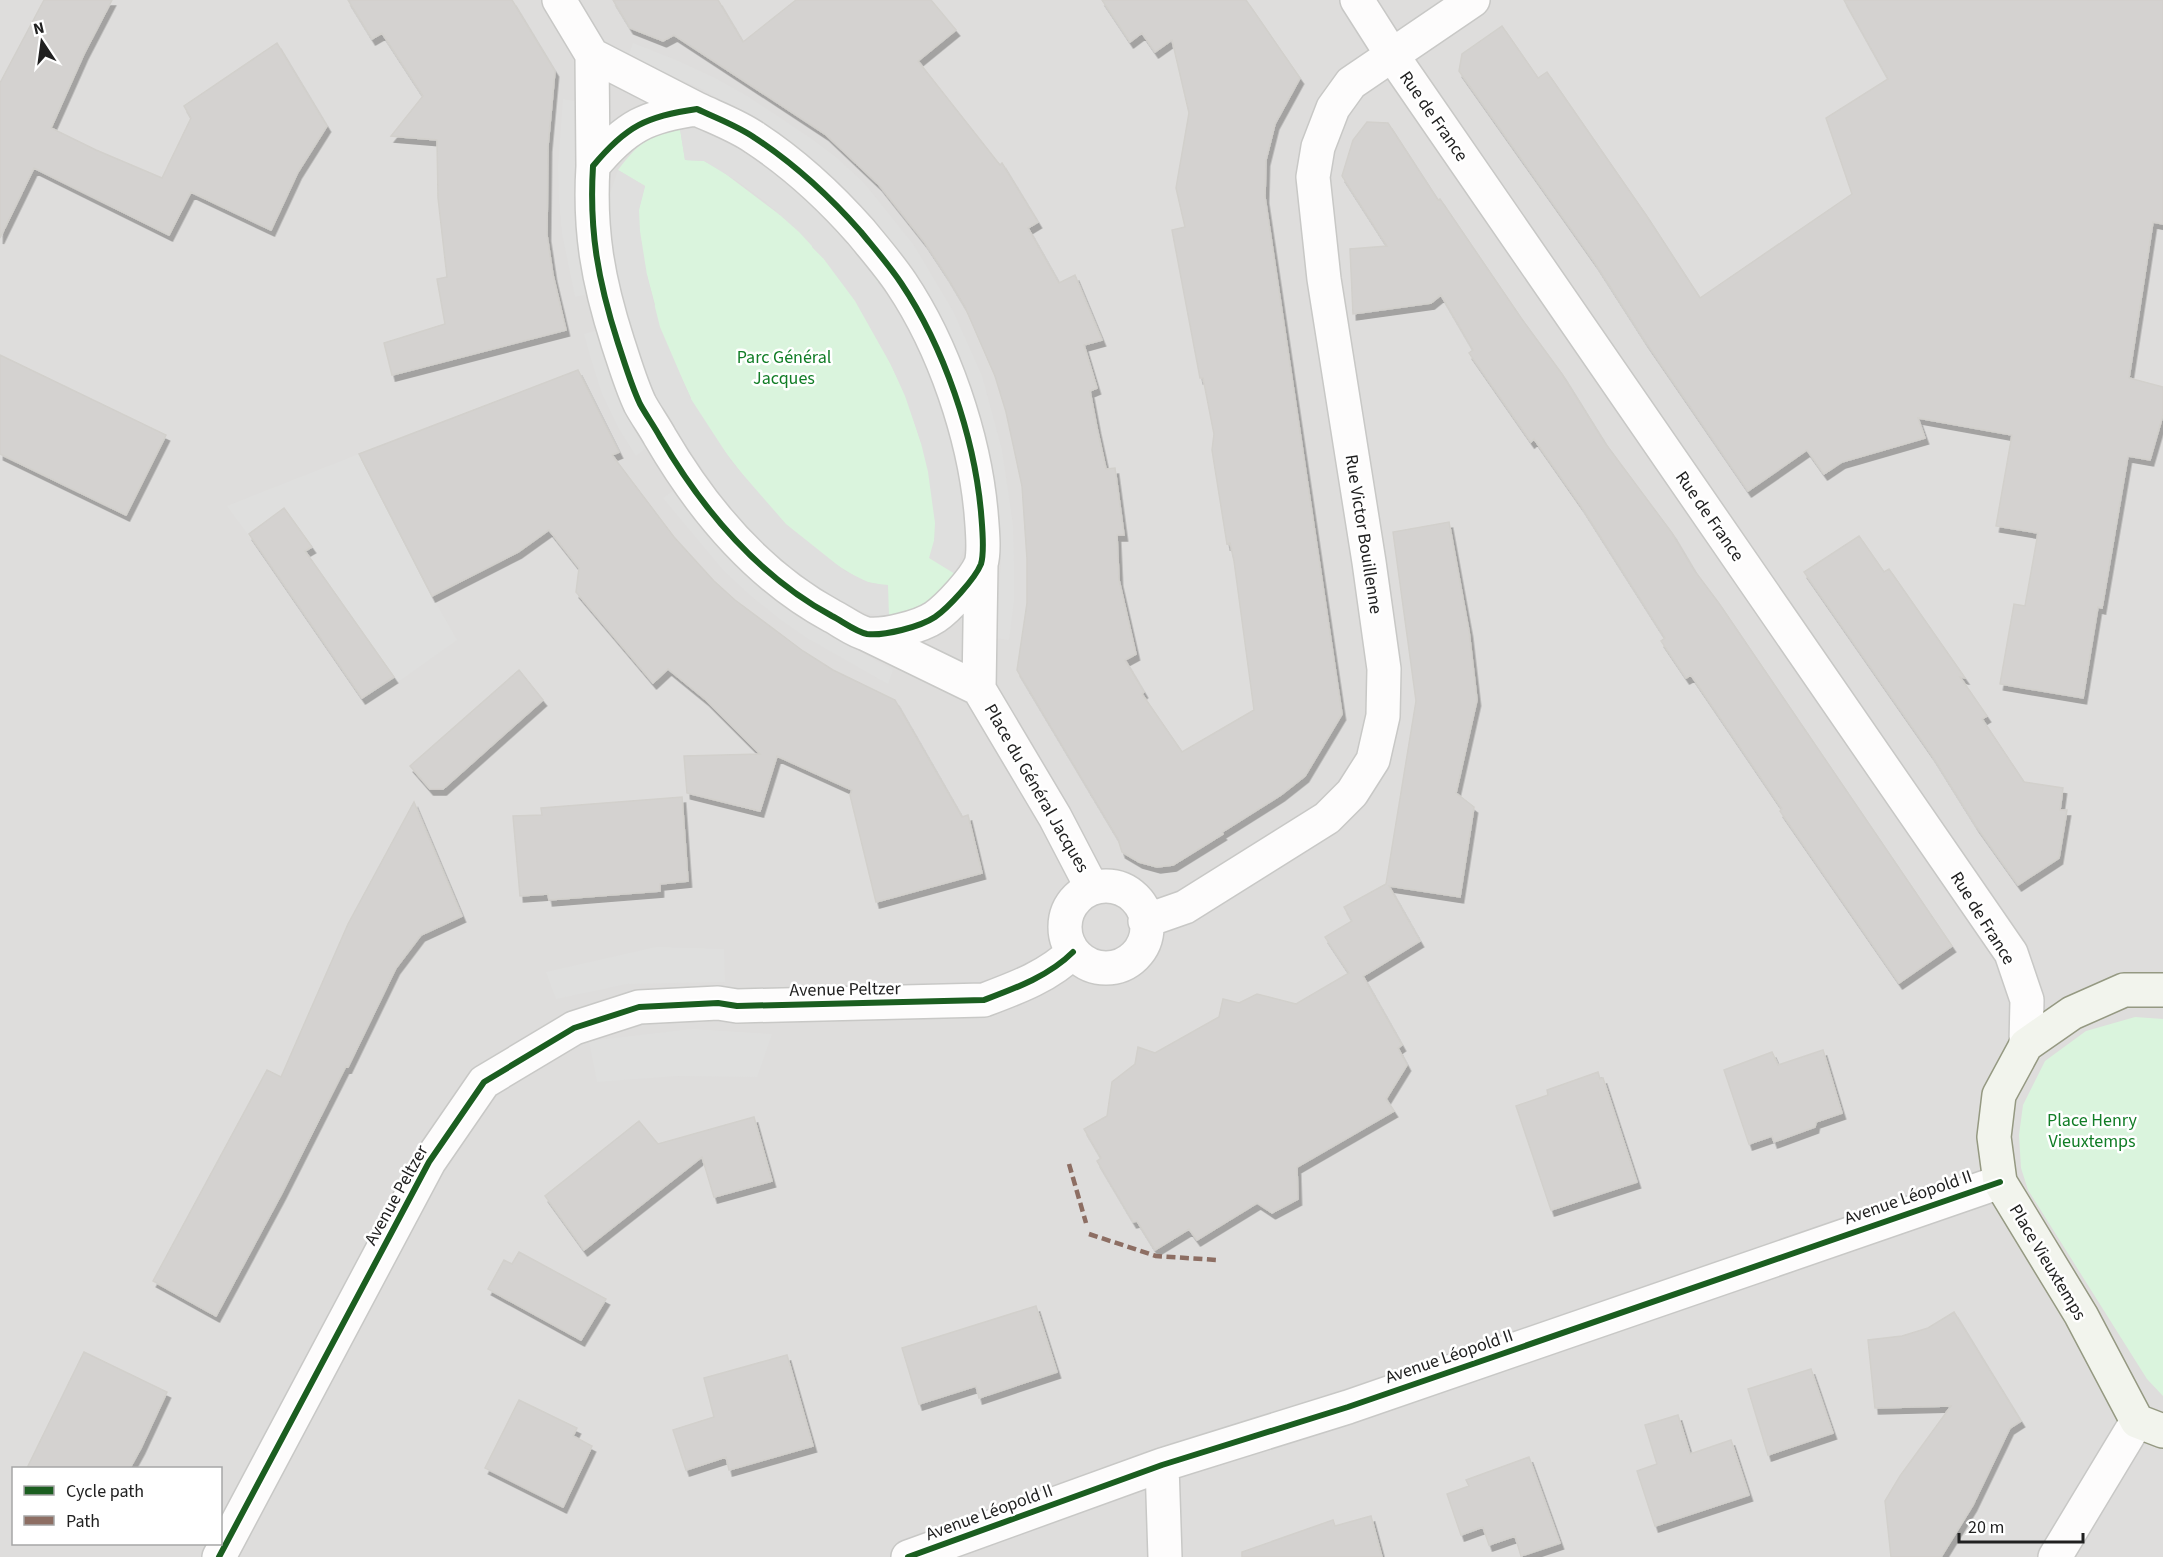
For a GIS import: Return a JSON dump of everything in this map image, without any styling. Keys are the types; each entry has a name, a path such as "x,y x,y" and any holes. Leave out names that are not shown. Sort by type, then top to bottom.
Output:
{"street":[{"path":"559,0 592,55"},
{"name":"Rue de France","path":"1357,0 1392,55 2011,953 2027,1000 2026,1045"},
{"name":"Rue Victor Bouillenne","path":"1145,921 1185,907 1327,818 1352,793 1373,760 1383,716 1384,669 1370,561 1324,279 1313,177 1318,147 1333,108 1351,83 1473,0"},
{"name":"Place du Général Jacques","path":"979,689 807,603 739,544 705,506 672,458 641,405 626,367 600,283 591,217 592,55 754,137 831,200 861,232 901,282 935,346 955,392 979,491 982,530 979,689 1055,817 1092,888"},
{"path":"593,166 622,134 641,123 669,113 697,109"},
{"path":"866,634 902,631 934,618 962,593 981,564"},
{"path":"1092,888 1117,888 1129,893 1138,902 1145,921 1145,938 1140,950 1120,965 1107,968 1083,961 1073,952 1064,928 1066,915 1072,903 1092,888"},
{"name":"Avenue Peltzer","path":"219,1557 429,1162 484,1082 573,1028 639,1007 718,1003 737,1006 984,1000 1014,989 1059,966 1073,952"},
{"name":"Place Vieuxtemps","path":"2150,1426 2000,1182 1994,1137 1999,1095 2026,1045 2072,1013 2124,990 2163,988"},
{"name":"Avenue Léopold II","path":"908,1557 1162,1465 1348,1407 2000,1182"},
{"path":"2055,1557 2150,1426"},
{"path":"1162,1465 1165,1557"}],"shaded area":[{"path":"0,0 2163,0 2163,1557 0,1557"},
{"path":"633,43 715,78 749,97 809,137 837,158 864,183 913,244 953,311 982,376 1002,450 1013,525 1014,601 1009,640 995,638 1001,563 999,526 988,453 979,416 873,222 821,168 762,123 700,88 628,57"},
{"path":"563,99 579,102 574,197 576,230 588,294 575,297 562,233 559,199 558,167"},
{"path":"680,129 708,130 721,134 754,156 803,195 820,210 856,251 905,322 934,385 958,467 966,542 955,574 929,558 935,537 935,523 928,472 921,443 905,396 891,365 855,301 823,258 799,232 763,200 704,161 685,160"},
{"path":"618,170 645,186 639,210 647,275 660,327 691,399 732,462 786,524 845,571 870,583 888,585 889,616 870,614 845,605 812,585 764,545 727,505 664,412 646,375 631,335 615,274 608,210 609,197"},
{"path":"598,330 647,447 636,456 618,427 602,394 591,359 584,334"},
{"path":"359,454 457,640 367,704 305,551 311,546 284,508 249,533 268,560 297,541 268,562 227,506"},
{"path":"673,491 693,518 731,559 787,608 893,670 888,684 807,638 751,596 723,570 663,498"},
{"path":"656,947 724,949 725,982 627,984 556,999 546,972"},
{"path":"692,1029 772,1034 757,1077 676,1076 597,1082 589,1041"}],"green space":[{"name":"Parc Général Jacques","path":"680,129 685,160 704,161 719,169 780,215 820,210 812,247 823,258 878,279 878,338 906,396 921,443 958,467 935,523 934,543 955,574 942,590 918,607 889,616 878,584 863,581 832,562 751,532 727,505 750,484 716,440 693,455 691,398 675,364 631,335 655,305 647,275 608,230 639,209 645,186 618,170 644,142 659,134"},
{"name":"Place Henry Vieuxtemps","path":"2135,1017 2163,1019 2163,1396 2147,1379 2028,1190 2021,1168 2019,1135 2023,1105 2045,1061 2086,1031"}],"building":[{"path":"44,0 112,0 84,54 51,128 162,178 191,118 184,106 277,43 327,126 298,172 271,230 191,192 169,235 34,168 0,238 0,83"},
{"path":"348,0 512,0 555,71 548,146 547,235 553,275 566,330 392,375 384,343 445,324 437,279 447,277 438,198 437,140 391,136 423,96 382,33 372,39"},
{"path":"613,0 718,0 743,42 796,0 931,0 956,30 918,61 1000,165 1002,163 1038,222 1028,228 1059,283 1075,275 1102,340 1084,345 1097,388 1090,391 1106,469 1115,468 1124,535 1117,535 1119,580 1136,654 1125,660 1144,692 1142,694 1182,752 1254,710 1234,561 1230,543 1227,544 1212,450 1214,434 1203,378 1200,378 1172,230 1185,227 1176,188 1189,113 1172,40 1155,52 1142,33 1130,42 1102,0 1246,0 1300,78 1275,124 1266,160 1265,197 1342,714 1305,776 1281,795 1173,865 1157,867 1139,862 1122,852 1118,839 1017,670 1027,603 1027,559 1022,486 1006,412 995,376 965,307 946,275 925,243 879,185 825,134 674,35 663,41 630,28"},
{"path":"1844,0 2163,0 2163,224 2153,222 2129,378 2163,387 2163,415 2150,460 2128,456 2102,608 2098,607 2083,698 2000,684 2014,604 2025,606 2038,533 1996,526 2012,435 1918,418 1925,438 1842,462 1824,474 1807,450 1748,491 1645,341 1595,263 1459,71 1462,54 1502,26 1538,78 1547,72 1646,215 1700,298 1852,194 1826,118 1888,79"},
{"path":"1367,122 1388,123 1438,200 1440,199 1562,374 1605,443 1672,533 1694,570 1952,946 1899,983 1780,811 1782,809 1691,675 1686,678 1661,641 1665,638 1581,506 1534,439 1531,442 1469,353 1473,350 1441,295 1431,303 1353,314 1350,249 1387,246 1342,176 1353,140"},
{"path":"0,355 166,435 126,515 0,454"},
{"path":"578,370 619,452 612,455 674,537 714,581 735,600 803,651 833,670 895,700 962,817 968,815 982,873 876,902 850,795 852,790 777,756 760,811 687,793 684,756 760,754 706,700 668,669 653,683 576,592 579,568 549,530 518,552 432,596 359,454"},
{"path":"284,508 312,547 305,551 394,677 362,698 249,534"},
{"path":"1449,522 1469,631 1477,700 1456,793 1474,807 1460,897 1389,886 1420,941 1363,976 1402,1045 1398,1048 1407,1065 1386,1099 1394,1111 1297,1167 1298,1199 1272,1213 1257,1203 1197,1240 1189,1229 1155,1250 1137,1221 1133,1222 1097,1161 1101,1158 1084,1129 1107,1116 1112,1082 1135,1064 1138,1047 1155,1053 1219,1017 1223,999 1239,1003 1257,994 1296,1004 1349,973 1325,937 1352,921 1344,907 1386,884 1416,701 1393,532"},
{"path":"1859,536 1884,572 1889,569 1965,678 1960,677 1987,716 1982,719 2024,782 2063,788 2060,810 2067,810 2059,858 2018,885 1976,826 1931,754 1804,572"},
{"path":"519,670 543,700 443,789 430,789 410,766"},
{"path":"682,797 688,881 660,884 660,891 549,900 548,894 520,896 513,816 542,815 541,808"},
{"path":"414,802 462,916 421,935 396,968 348,1067 346,1066 282,1193 216,1316 153,1281 267,1070 281,1077 348,924"},
{"path":"1823,1050 1842,1113 1816,1122 1815,1127 1774,1142 1772,1136 1749,1144 1724,1070 1772,1052 1778,1065"},
{"path":"1598,1072 1600,1079 1603,1078 1637,1182 1551,1210 1516,1106 1548,1095 1547,1090"},
{"path":"754,1117 772,1181 714,1197 702,1157 584,1250 545,1196 639,1121 658,1144"},
{"path":"519,1252 606,1299 581,1340 488,1289 504,1260 512,1264"},
{"path":"1036,1306 1057,1372 979,1398 976,1386 919,1404 902,1348"},
{"path":"1954,1312 2021,1421 2010,1428 1973,1505 1941,1557 1891,1557 1885,1501 1900,1476 1951,1406 1875,1408 1868,1340 1902,1336 1928,1328"},
{"path":"84,1352 167,1392 131,1467 27,1467"},
{"path":"787,1355 813,1446 729,1470 726,1457 686,1470 673,1430 714,1417 704,1378"},
{"path":"1811,1369 1833,1433 1768,1455 1748,1389"},
{"path":"519,1400 577,1428 573,1436 592,1446 563,1507 485,1468"},
{"path":"1678,1415 1690,1454 1731,1440 1749,1495 1655,1526 1637,1471 1657,1464 1645,1425"},
{"path":"1529,1457 1560,1543 1521,1556 1515,1536 1489,1545 1483,1527 1461,1535 1447,1494 1469,1486 1466,1480"},
{"path":"1371,1516 1382,1557 1242,1557 1242,1552 1333,1520 1335,1526"}],"marked path":[{"path":"1069,1164 1086,1223"},
{"path":"1089,1234 1156,1256 1217,1260"}],"cycle path":[{"path":"697,109 755,138 783,158 837,206 892,270 931,335 954,393 972,453 981,512 983,546 981,564 973,577 947,607 928,621 892,632 867,634 854,629 805,600 756,561 713,515 676,464 640,404 618,343 600,277 592,212 593,166 616,141 639,125 664,115 697,109"},
{"path":"219,1557 429,1162 484,1082 574,1028 639,1007 718,1003 737,1006 984,1000 1043,975 1073,952"},
{"path":"908,1557 1162,1465 1348,1407 2000,1182"}]}
